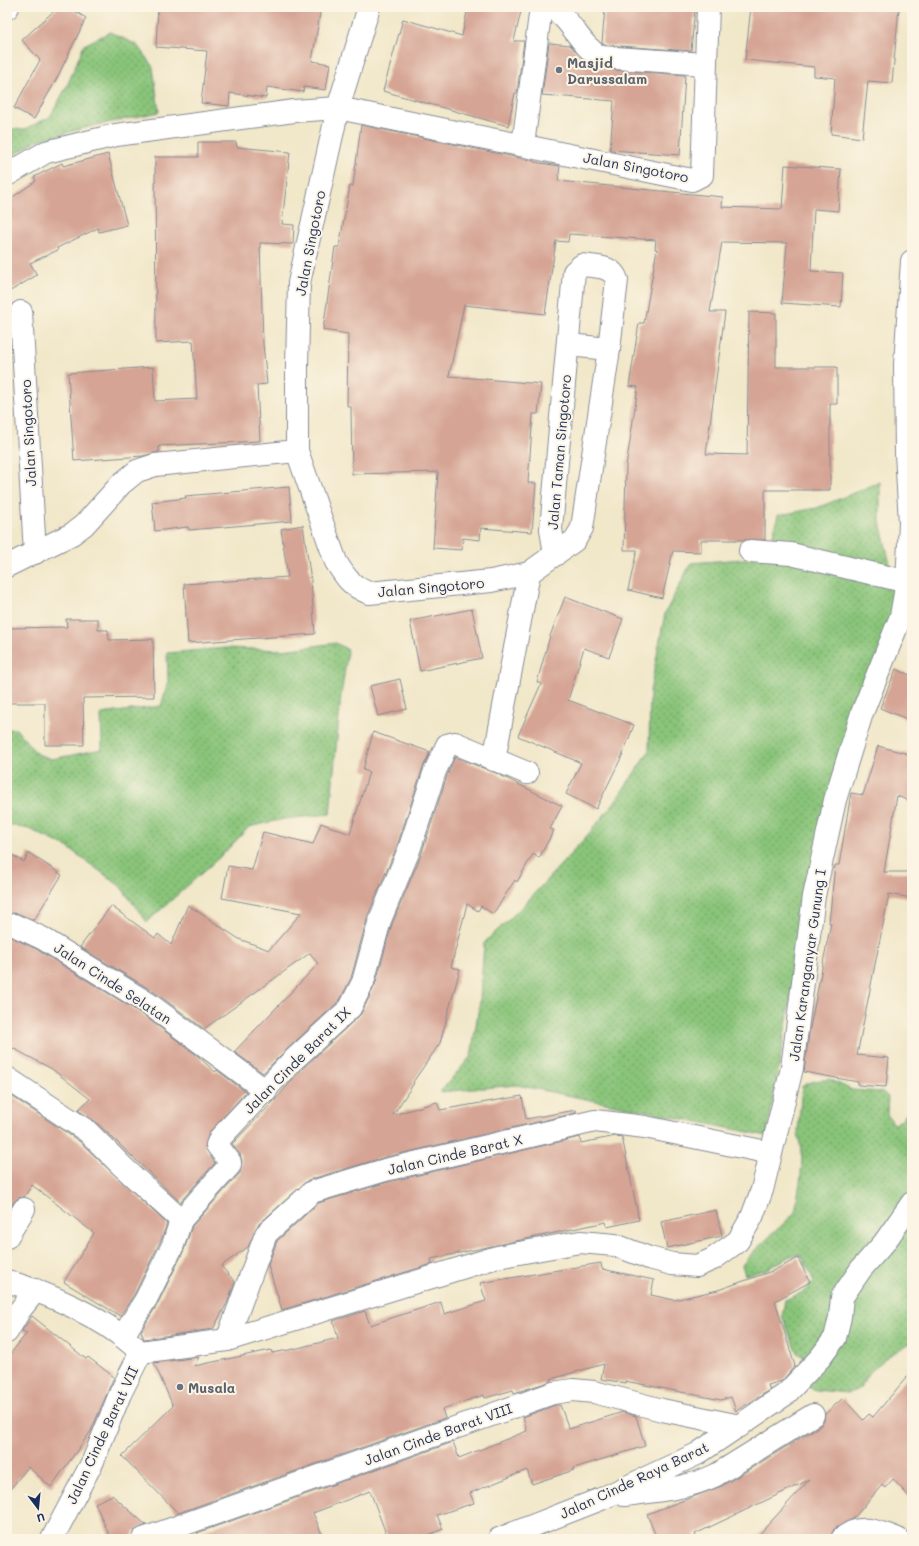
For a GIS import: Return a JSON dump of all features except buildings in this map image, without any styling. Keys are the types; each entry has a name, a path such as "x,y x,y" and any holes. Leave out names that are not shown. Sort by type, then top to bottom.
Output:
{"street":[{"name":"Jalan Singotoro","path":"369,7 338,108 299,283 296,366 297,451 336,562 345,577 356,588 369,593 492,581 529,573 555,555"},
{"path":"523,145 541,7"},
{"path":"550,7 567,21 580,40 594,53 601,57 705,64"},
{"name":"Jalan Singotoro","path":"7,175 46,152 116,135 294,111 338,108 692,180 699,178 702,175 708,7"},
{"name":"Jalan Karanganyar Gunung I","path":"771,1153 792,1068 814,896 835,800 862,713 890,638 901,616 910,582 910,523 906,453 912,261"},
{"name":"Jalan Taman Singotoro","path":"582,265 609,269 614,272 617,280 609,349 582,528 576,540 555,555 551,529 568,344 574,272 582,265"},
{"name":"Jalan Singotoro","path":"21,312 35,553"},
{"path":"568,344 609,349"},
{"path":"7,566 72,534 84,525 122,484 137,471 155,465 297,451"},
{"path":"750,551 791,554 910,582"},
{"path":"494,760 529,573"},
{"name":"Jalan Cinde Barat IX","path":"123,1336 146,1298 173,1245 181,1220 230,1165 230,1162 217,1145 220,1138 266,1091 291,1062 350,1008 358,995 380,920 409,850 435,771 447,745 455,743 527,773"},
{"name":"Jalan Cinde Selatan","path":"14,925 42,938 149,1004 266,1091"},
{"path":"7,1078 87,1131 122,1166 181,1220"},
{"name":"Jalan Cinde Barat X","path":"227,1340 266,1234 312,1192 385,1170 595,1121 645,1127 771,1153"},
{"path":"7,1281 36,1290 103,1323 123,1336 141,1352 227,1340 497,1257 580,1242 615,1244 648,1258 672,1264 697,1266 713,1259 738,1241 755,1210 770,1167 771,1153"},
{"name":"Jalan Cinde Raya Barat","path":"499,1539 601,1499 697,1454 786,1394 820,1358 835,1338 840,1317 842,1297 861,1270 884,1243 912,1203"},
{"path":"7,1237 24,1209"},
{"path":"7,1332 20,1310 36,1290"},
{"name":"Jalan Cinde Barat VII","path":"52,1539 93,1461 120,1394 141,1352"},
{"name":"Jalan Cinde Barat VIII","path":"143,1539 553,1393 573,1390 594,1392 662,1410 740,1426"},
{"path":"601,1499 680,1488 699,1483 716,1475 813,1414"},
{"path":"842,1539 857,1530 868,1528 898,1539"}],"green space":[{"path":"110,32 137,45 153,67 159,112 88,127 36,141 7,160 7,128 23,130 50,117 67,86 84,45"},
{"path":"880,482 880,522 898,597 793,984 767,1136 517,1085 440,1092 471,1056 480,1000 484,943 523,906 585,838 614,803 649,751 650,691 665,613 691,563 768,557 778,515 817,508"},
{"path":"336,643 348,650 341,695 330,814 284,819 249,827 223,854 147,922 120,886 67,847 29,829 7,825 7,729 16,729 37,754 52,759 102,749 101,714 161,706 168,682 167,653 225,648 283,650"},
{"path":"829,1079 852,1090 883,1092 888,1097 887,1114 894,1124 902,1119 912,1107 912,1342 887,1357 870,1372 859,1389 848,1393 815,1390 802,1385 810,1361 797,1353 782,1316 785,1300 803,1292 814,1281 801,1255 793,1255 765,1270 745,1275 742,1265 753,1252 795,1213 802,1158 798,1131 802,1086 814,1081"}],"place":[{"name":"Masjid Darussalam","path":"559,70"},
{"name":"Musala","path":"180,1387"}]}
